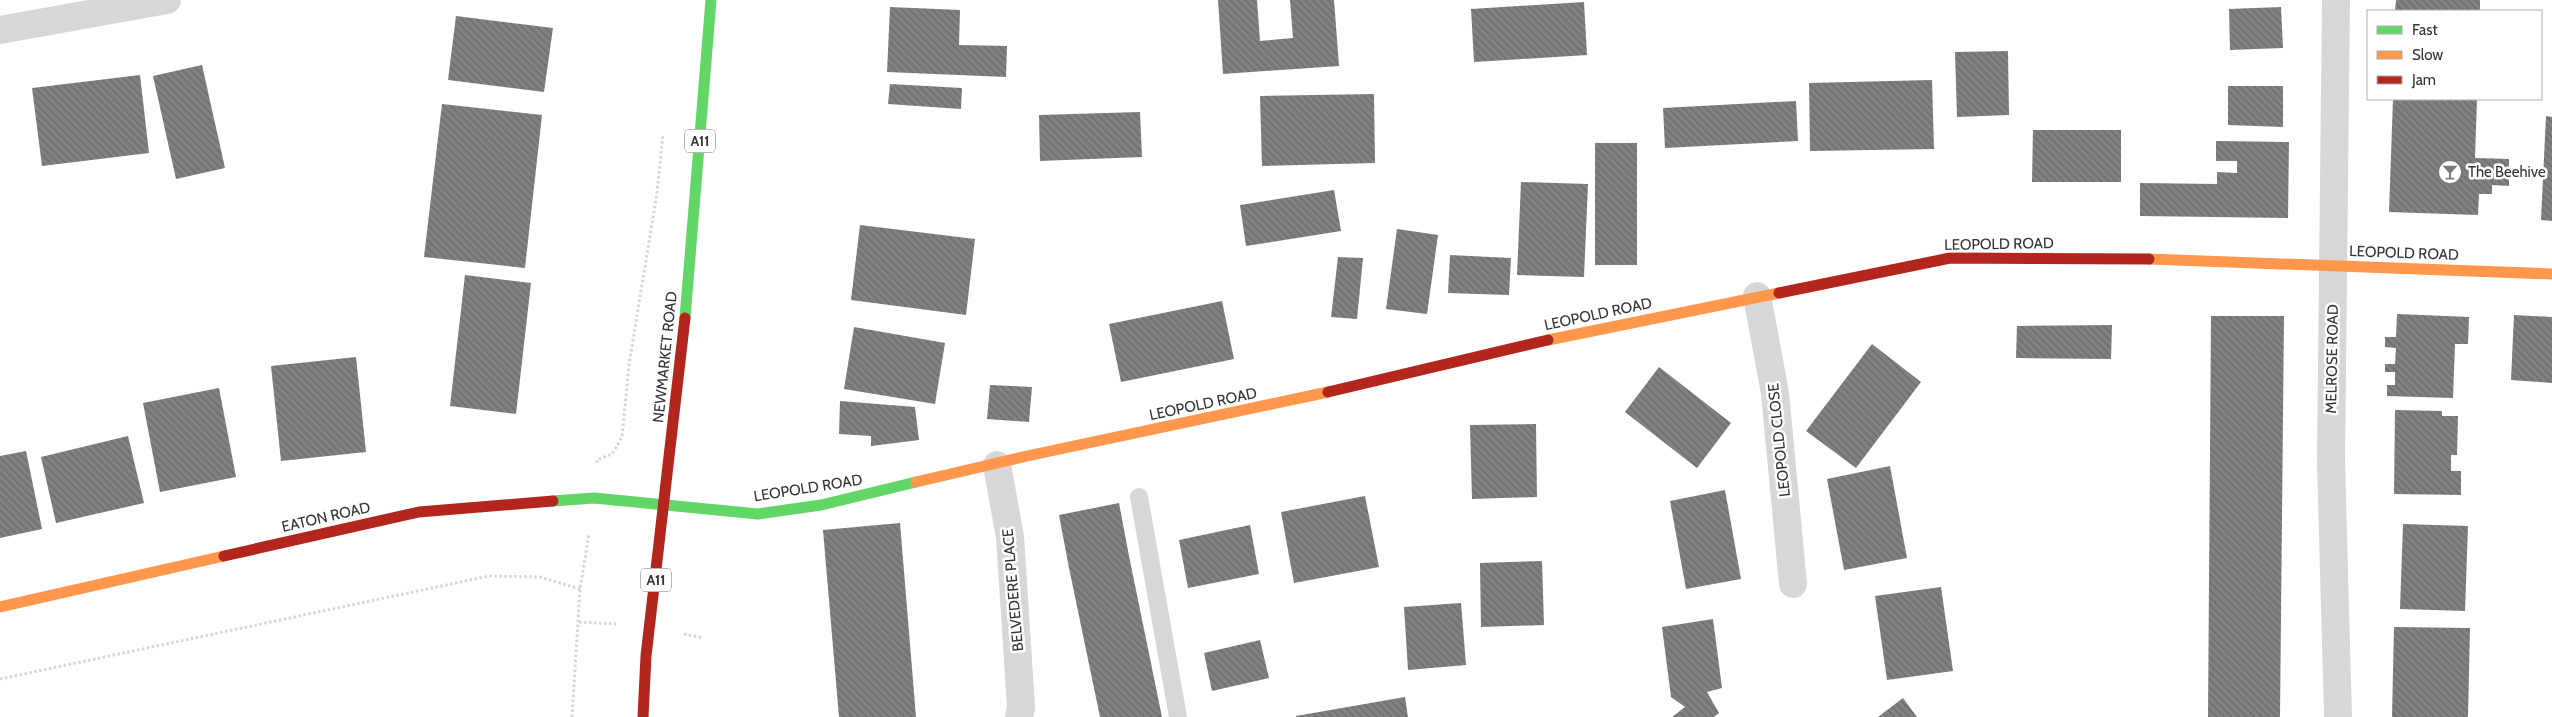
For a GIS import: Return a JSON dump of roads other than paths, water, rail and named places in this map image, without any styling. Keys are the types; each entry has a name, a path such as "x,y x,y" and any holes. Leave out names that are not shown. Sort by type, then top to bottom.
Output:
{"main road":[{"name":"NEWMARKET ROAD","path":"642,717 646,656 689,281 711,0"},
{"name":"LEOPOLD ROAD","path":"664,504 758,514 821,505 1027,456 1269,406 1509,348 1950,258 2101,257 2552,274"},
{"name":"EATON ROAD","path":"0,607 419,512 594,498 664,504"}],"street":[{"path":"0,30 167,0"},
{"name":"MELROSE ROAD","path":"2336,0 2331,461 2338,717"},
{"name":"LEOPOLD CLOSE","path":"1757,296 1775,393 1792,584"},
{"name":"BELVEDERE PLACE","path":"997,464 1010,537 1021,707 1019,717"}],"lane":[{"path":"1139,497 1178,717"}],"place":[{"name":"The Beehive","path":"2450,172"}]}
